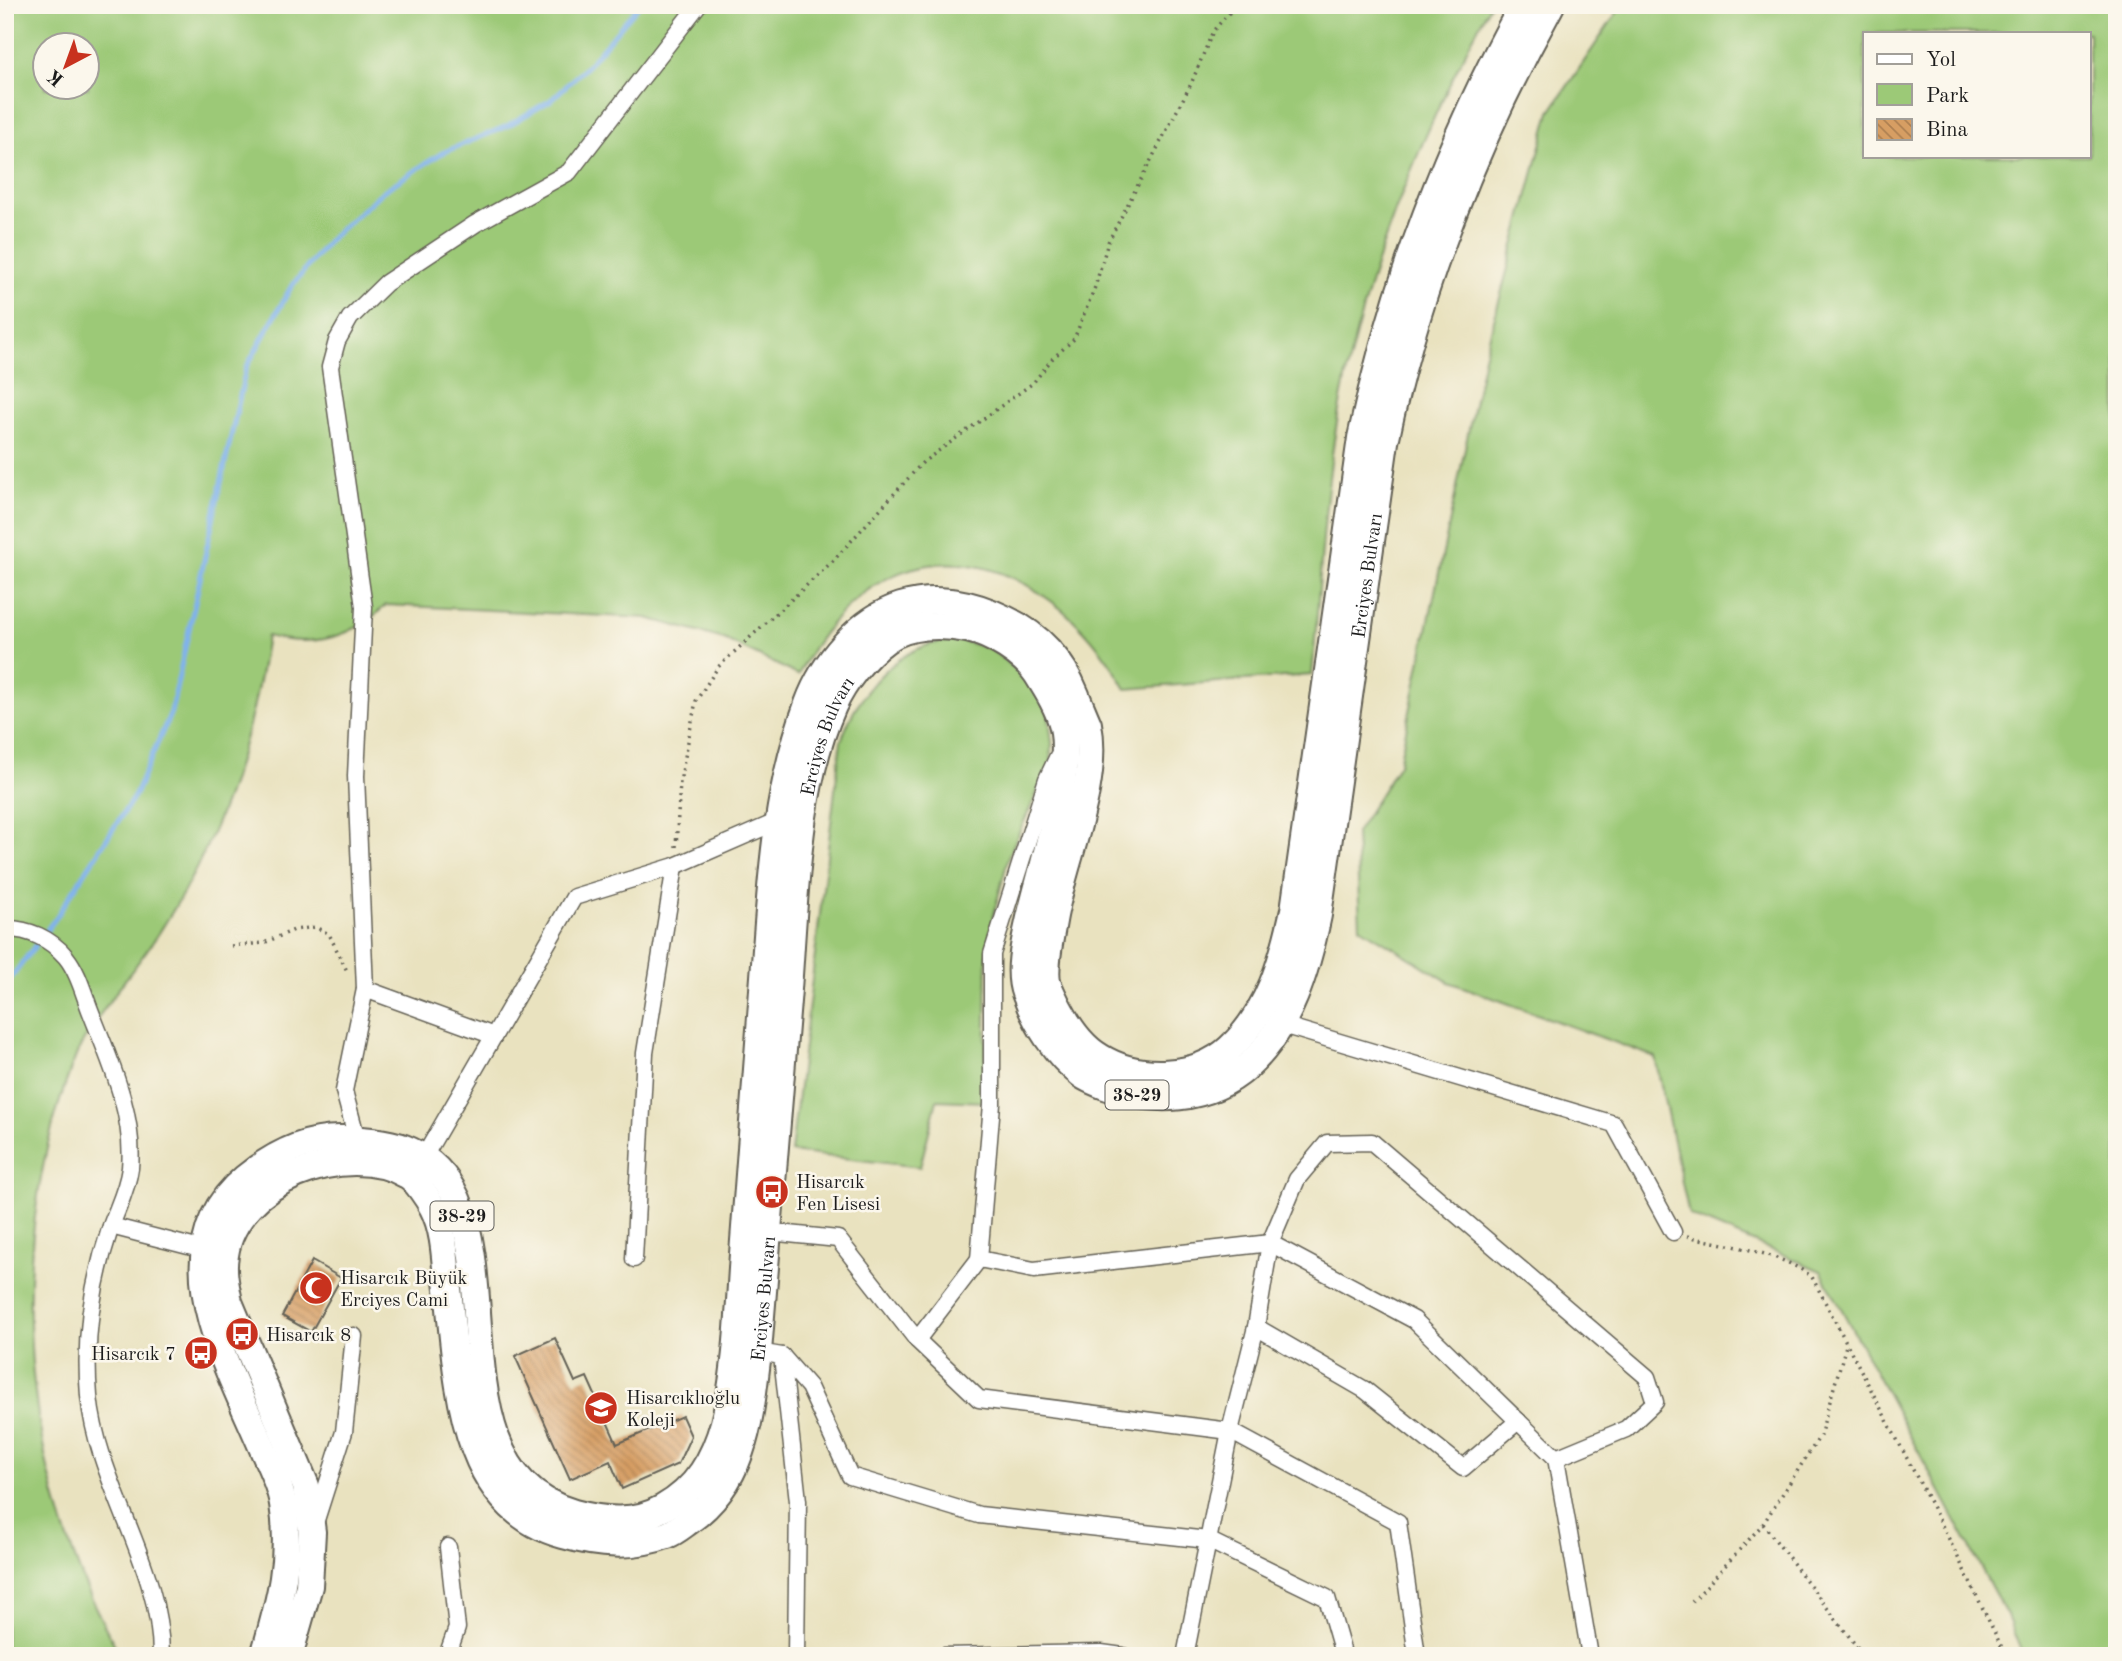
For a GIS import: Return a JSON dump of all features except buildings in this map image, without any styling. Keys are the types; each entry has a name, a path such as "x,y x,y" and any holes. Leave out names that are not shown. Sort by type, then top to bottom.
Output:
{"highway":[{"name":"Erciyes Bulvarı","path":"425,1155 456,1197 468,1237 484,1388 494,1434 512,1471 543,1501 565,1510 613,1520 633,1520 659,1512 683,1495 707,1469 727,1406 738,1325 776,822 811,695 837,653 874,618 905,604 932,601 978,605 1022,627 1048,646 1069,678 1088,723 1088,768 1049,943 1047,983 1058,1008 1074,1033 1099,1057 1134,1070 1166,1074 1210,1063 1232,1046 1267,999 1283,958 1291,922 1361,438 1375,371 1469,112 1522,5"},
{"name":"Erciyes Bulvarı","path":"289,1656 309,1586 312,1532 306,1486 229,1302 224,1274 225,1253 236,1225 257,1200 293,1174 329,1163 362,1162 410,1176 434,1208 443,1242 460,1392 471,1441 491,1486 530,1522 557,1534 612,1545 638,1544 670,1534 700,1513 729,1482 770,1354 769,1232 802,813 833,706 857,668 887,639 912,628 932,626 971,629 1009,648 1030,663 1047,690 1063,728 1062,776 1024,940 1023,988 1036,1019 1055,1049 1085,1078 1128,1094 1167,1099 1220,1085 1250,1064 1289,1010 1307,965 1318,915 1385,442 1399,378 1453,217 1492,122 1551,5"},
{"path":"264,1656 285,1582 287,1533 281,1492 205,1309 204,1250 214,1212 240,1182 282,1152 325,1139 357,1139 398,1144 425,1155"}],"street":[{"path":"357,1139 344,1091 365,989 356,776 364,607 330,366 337,341 350,318 386,283 475,224 569,172 698,5"},
{"path":"917,1340 979,1259 992,1104 992,954 1047,779 1064,744"},
{"path":"425,1155 574,897 675,866 776,822"},
{"path":"634,1259 645,1053 675,866"},
{"path":"5,929 34,933 58,950 75,971 117,1079 125,1115 130,1143 130,1168 126,1189 111,1226 90,1303 89,1394 96,1439 107,1475 149,1581 158,1616 161,1656"},
{"path":"365,989 494,1036"},
{"path":"1279,1024 1614,1124 1673,1232"},
{"path":"1185,1656 1230,1431 1256,1327 1270,1243 1297,1179 1327,1143 1372,1142 1647,1377 1655,1402 1626,1429 1556,1458"},
{"path":"111,1226 204,1250"},
{"path":"769,1232 838,1239 917,1340 979,1399 1230,1431 1398,1522 1417,1656"},
{"path":"979,1259 1034,1269 1270,1243 1414,1320 1556,1458 1590,1656"},
{"path":"1256,1327 1365,1390 1463,1468 1518,1420"},
{"path":"312,1532 344,1432 354,1336"},
{"path":"770,1354 809,1387 850,1476 979,1515 1208,1540 1326,1598 1342,1650"},
{"path":"770,1354 799,1502 796,1656"},
{"path":"447,1656 457,1628 448,1547"},
{"path":"944,1656 1101,1653 1123,1656"}],"path":[{"path":"675,866 680,782 696,701 718,667 833,561 923,462 1033,383 1052,359 1074,339 1095,287 1108,242 1185,96 1213,31 1236,5"},
{"path":"231,946 264,943 304,927 323,929 334,941 350,976 365,989"},
{"path":"1673,1232 1798,1266 1812,1277 2006,1656"},
{"path":"1692,1602 1763,1524 1819,1436 1847,1342"},
{"path":"1763,1524 1864,1656"}],"green space":[{"path":"5,5 1490,5 1418,153 1379,256 1363,309 1349,362 1333,448 1312,675 1126,689 1091,639 1051,601 1008,576 963,564 917,567 874,586 833,622 798,675 724,639 647,618 386,605 360,626 331,638 300,641 267,636 252,715 215,828 180,899 78,1051 53,1123 37,1200 30,1278 32,1358 42,1437 60,1514 86,1587 121,1656 5,1656"},
{"path":"1622,5 2117,5 2117,1656 2023,1656 2007,1616 1821,1271 1689,1215 1655,1057 1449,982 1360,927 1356,833 1399,764 1484,357 1550,112"},
{"path":"960,640 990,649 1026,677 1048,710 1052,743 1051,762 1009,855 992,921 987,955 985,1102 937,1100 920,1167 791,1152 841,741 859,703 885,671 919,648"}],"waterway":[{"path":"5,986 55,919 135,795 171,712 246,368 291,287 330,239 383,191 442,153 507,126 551,100 587,66 639,5"}],"place":[{"name":"Hisarcık Fen Lisesi","path":"772,1192"},
{"name":"Hisarcık Büyük Erciyes Cami","path":"316,1288"},
{"name":"Hisarcık 8","path":"242,1334"},
{"name":"Hisarcık 7","path":"201,1353"},
{"name":"Hisarcıklıoğlu Koleji","path":"601,1408"}]}
